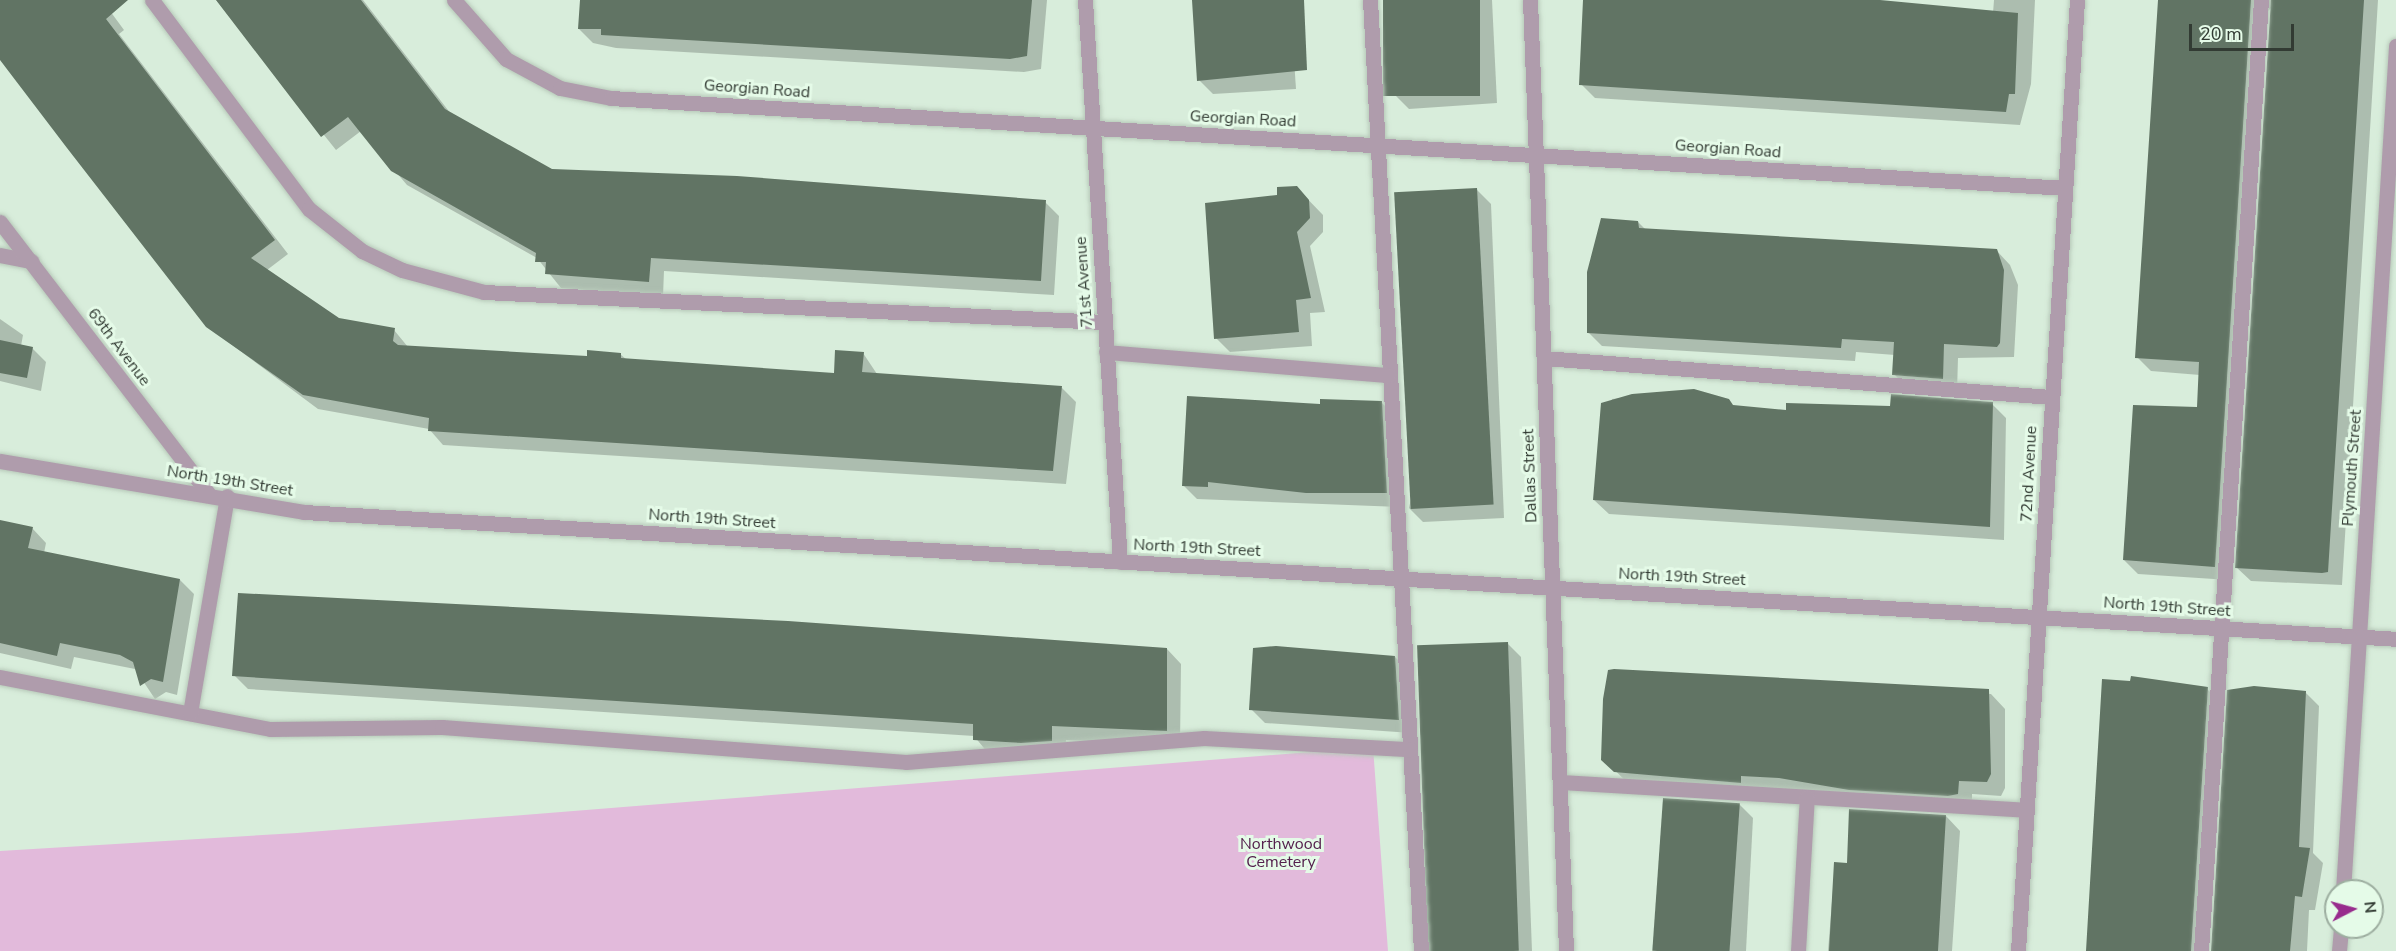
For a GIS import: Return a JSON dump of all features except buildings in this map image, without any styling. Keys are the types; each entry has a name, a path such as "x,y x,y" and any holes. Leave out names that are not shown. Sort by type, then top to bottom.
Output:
{"street":[{"path":"152,0 309,209 362,251 402,270 484,292 1104,322"},
{"name":"Georgian Road","path":"454,0 506,59 561,88 611,98 2064,188"},
{"name":"71st Avenue","path":"1085,0 1120,562"},
{"path":"1370,0 1375,145 1421,951"},
{"name":"Dallas Street","path":"1530,0 1566,951"},
{"name":"72nd Avenue","path":"2018,951 2077,0"},
{"path":"2201,951 2261,0"},
{"name":"Plymouth Street","path":"2344,879 2396,46"},
{"name":"69th Avenue","path":"0,222 209,494"},
{"path":"0,255 30,261"},
{"path":"1106,352 1388,375"},
{"path":"1544,358 2051,397"},
{"name":"North 19th Street","path":"0,460 98,481 226,496 304,512 2396,639"},
{"path":"190,713 226,496"},
{"path":"0,676 270,729 442,728 906,762 1204,738 1410,749"},
{"path":"1560,782 2026,810"},
{"path":"1798,951 1807,796"}],"green space":[{"name":"Northwood Cemetery","path":"1373,747 1388,951 0,951 0,851 297,833"}]}
